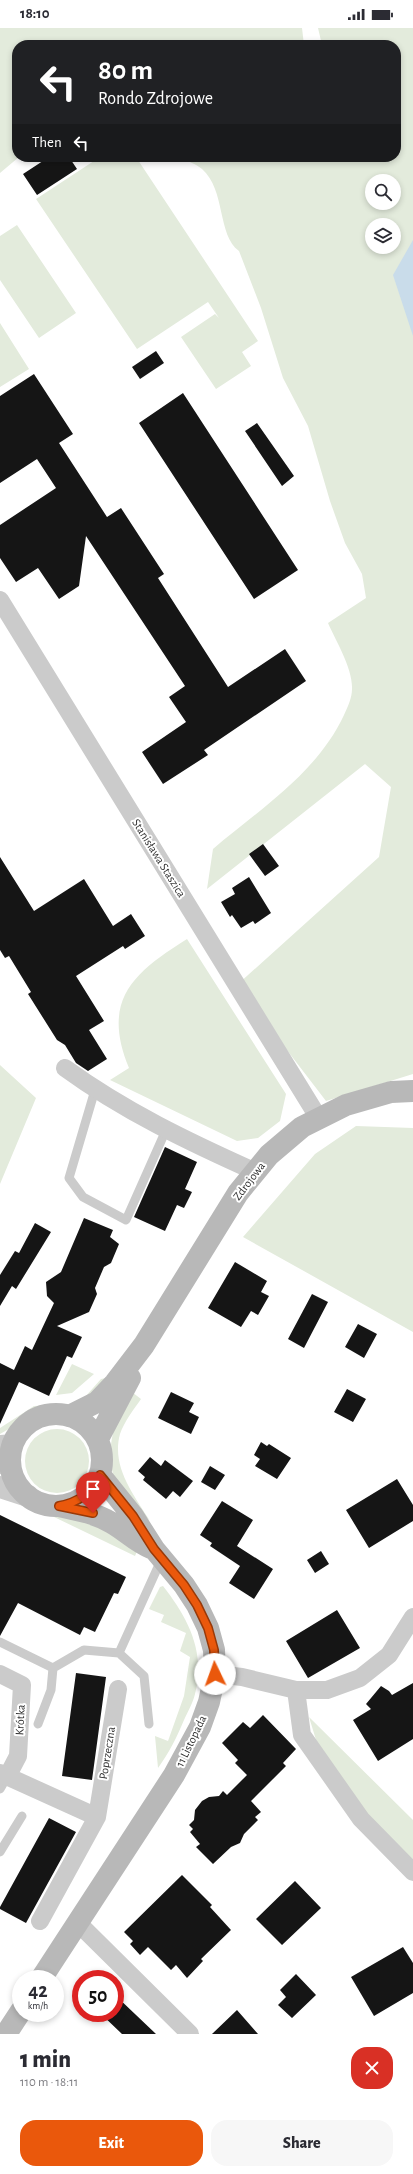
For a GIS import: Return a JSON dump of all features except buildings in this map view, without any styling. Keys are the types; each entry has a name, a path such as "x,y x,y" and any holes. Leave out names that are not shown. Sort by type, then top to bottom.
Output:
{"main road":[{"name":"Zdrojowa","path":"69,1416 97,1402 115,1383 144,1346 238,1193 269,1155 302,1127 318,1117 354,1102 390,1092 413,1091"},
{"name":"Zdrojowa","path":"98,1439 129,1381 144,1346"},
{"path":"56,1414 69,1416 81,1421 98,1439 102,1451 102,1463 100,1475 94,1488 84,1497 72,1504 59,1506 43,1504 28,1496 18,1486 12,1474 6,1453 20,1431 30,1422 42,1416 56,1414"},
{"name":"11 Listopada","path":"47,1970 178,1768 200,1727 209,1702 215,1674 214,1650 208,1628 184,1585 158,1554 133,1516 100,1475"},
{"name":"11 Listopada","path":"59,1506 93,1513 113,1524 138,1543 158,1554"},
{"path":"6,2034 14,2022"}],"street":[{"name":"Stanisława Staszica","path":"0,600 318,1117"},
{"path":"65,1068 95,1090 166,1130 256,1172"},
{"path":"0,1487 28,1496"},
{"path":"215,1674 242,1677 296,1690 327,1690 360,1678 389,1655 413,1617"},
{"name":"Krótka","path":"0,1674 22,1686 18,1756 2,1780"},
{"name":"Poprzeczna","path":"40,1921 97,1817 118,1689"},
{"path":"296,1690 302,1735 361,1819 413,1872"},
{"path":"2,1780 97,1817"},
{"path":"78,1923 190,2034"}],"lane":[{"path":"95,1090 69,1178 83,1197 126,1220 166,1130"},
{"path":"119,1653 158,1554"},
{"path":"0,1642 53,1668"},
{"path":"53,1668 84,1650 119,1653 144,1676 149,1724"},
{"path":"38,1724 51,1690 53,1668"},
{"path":"0,1852 22,1816"}],"green space":[{"path":"0,28 302,28 303,40 12,40 13,162 0,173"},
{"path":"318,28 413,28 413,1074 326,1101 237,985 379,857 391,787 365,764 207,889 213,849 286,789 319,755 333,736 350,702 352,681 347,664 328,623 366,598 362,574 345,543 330,501 308,426 283,378 261,308 239,251 232,244 227,234 215,188 210,178 202,169 190,162 401,162 401,40 321,40"},
{"path":"92,162 139,162 258,341 242,352 251,366 216,389 181,337 215,314 219,318 208,302 137,349 36,199"},
{"path":"17,225 76,313 39,338 0,280 0,236"},
{"path":"0,323 29,369 0,387"},
{"path":"187,939 286,1094 280,1121 258,1138 237,1141 110,1080 129,1068 121,1044 119,1024 121,1006 127,991 151,964"},
{"path":"0,1065 36,1098 0,1184"},
{"path":"356,1126 413,1128 413,1332 243,1237 315,1154"},
{"path":"72,1364 94,1374 72,1393 56,1395"},
{"path":"106,1378 91,1398 63,1409 44,1409 0,1434 0,1428 34,1406 73,1404 85,1397 101,1379"},
{"path":"128,1389 141,1399 127,1420 120,1434 118,1446 119,1458 121,1469 131,1491 150,1521 122,1492 111,1467 110,1454 114,1428"},
{"path":"51,1429 63,1429 80,1438 87,1449 89,1461 87,1473 80,1484 63,1493 51,1493 39,1488 30,1479 25,1467 25,1455 30,1443 39,1434"},
{"path":"52,1516 82,1517 138,1549 135,1556"},
{"path":"163,1586 180,1610 192,1636 198,1664 198,1679 192,1704 166,1757 158,1768 155,1736 168,1741 184,1696 190,1657 180,1651 186,1633 161,1622 164,1615 149,1609 160,1587"},
{"path":"309,1717 413,1820 413,1862 371,1820 320,1753"}],"water":[{"path":"413,240 413,336 393,275"}],"route":[{"path":"93,1513 59,1506 72,1504 84,1497 94,1488 100,1475 119,1501 133,1516 154,1549 184,1585 197,1605 208,1628 214,1650 215,1674"}]}
